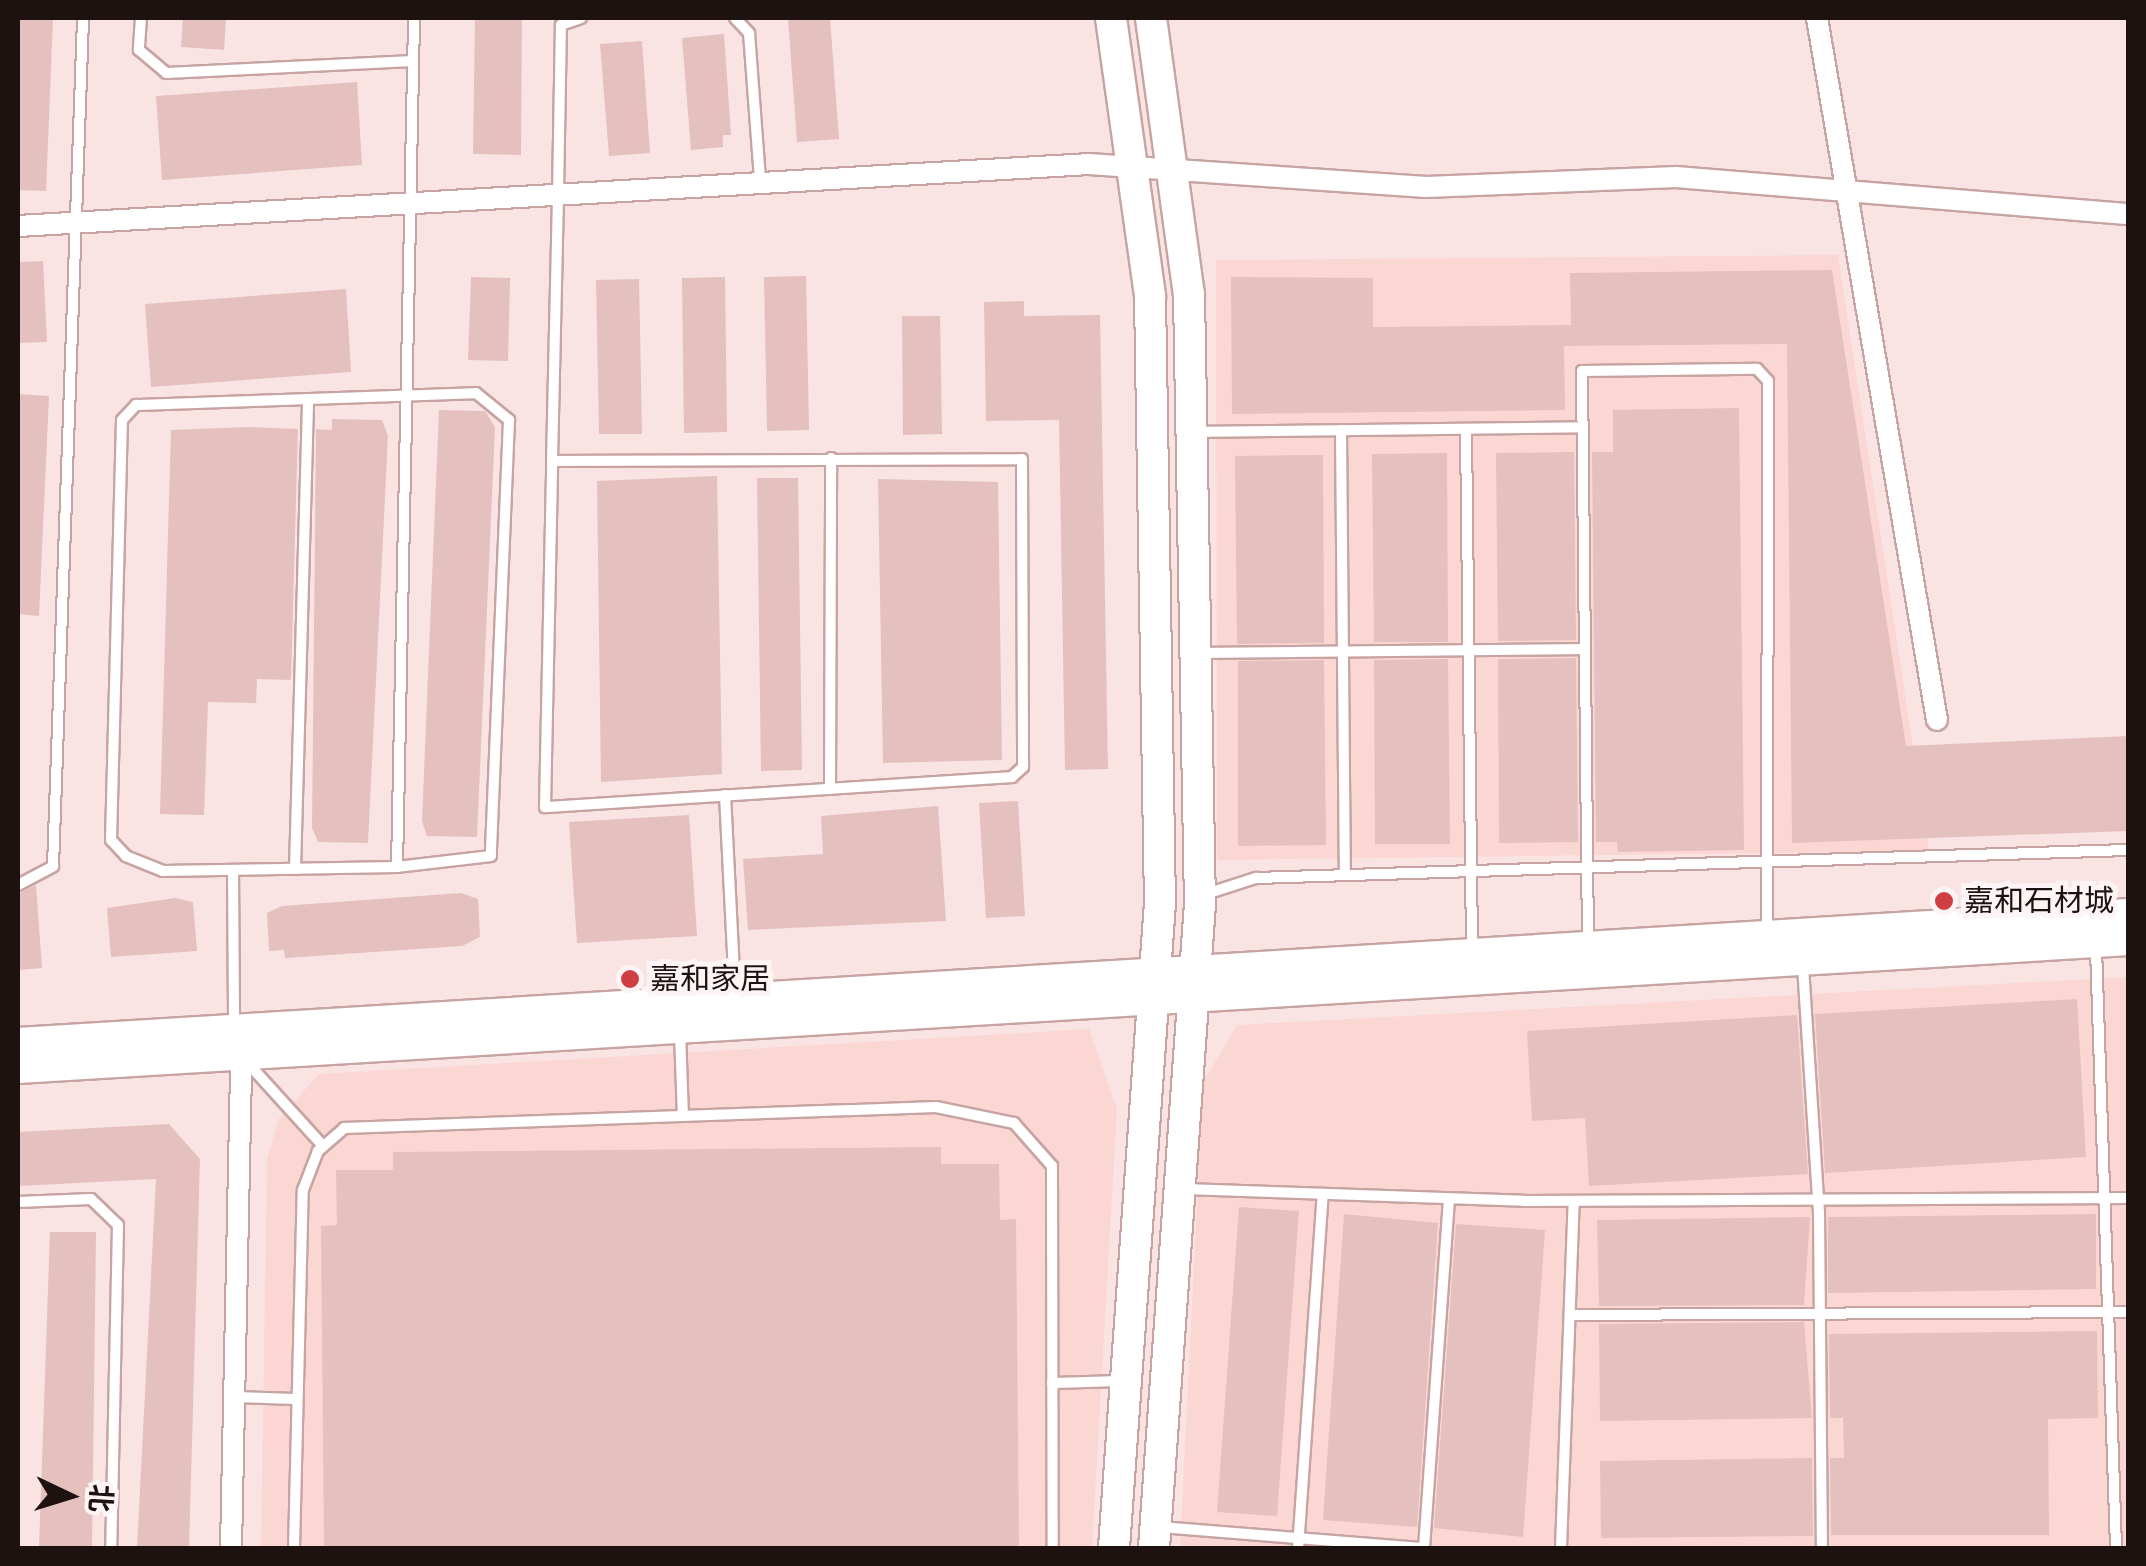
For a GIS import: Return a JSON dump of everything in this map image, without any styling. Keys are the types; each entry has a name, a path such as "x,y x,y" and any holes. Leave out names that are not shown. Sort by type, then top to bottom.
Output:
{"street":[{"path":"1111,18 1137,166 1151,316 1155,986 1114,1548"},
{"path":"1151,18 1177,168 1192,432 1200,896 1154,1537"},
{"path":"1818,18 1937,720"},
{"path":"18,226 760,182 1137,166 1391,186 1676,177 2128,214"},
{"path":"1194,984 1472,954 2128,914"},
{"path":"18,1068 237,1042 735,998 1803,960 2128,940"},
{"path":"18,1043 237,1042 680,1028 1155,986"},
{"path":"231,1548 237,1042"}],"lane":[{"path":"18,885 53,866 83,18"},
{"path":"141,18 139,50 166,73 413,62"},
{"path":"397,867 414,18"},
{"path":"552,460 1022,459 1023,767 1012,778 545,807 552,460 558,194 561,26 581,18"},
{"path":"736,18 749,34 760,182"},
{"path":"1588,947 1582,371 1757,369 1768,381 1766,936"},
{"path":"476,393 509,420 495,849 480,863 233,870 150,868 111,840 122,420 136,405 308,399 476,393"},
{"path":"295,869 308,399"},
{"path":"1192,432 1583,428"},
{"path":"1466,429 1472,954"},
{"path":"1340,430 1345,875"},
{"path":"830,789 831,458"},
{"path":"1196,653 1585,649"},
{"path":"725,796 735,998"},
{"path":"1200,896 1256,878 2128,850"},
{"path":"233,870 237,1042 322,1146"},
{"path":"2096,942 2110,1198 2116,1548"},
{"path":"1803,960 1818,1199 1822,1548"},
{"path":"680,1028 683,1116"},
{"path":"294,1548 302,1190 322,1146 344,1128 936,1106 1025,1130 1052,1166 1053,1548"},
{"path":"1180,1189 1574,1201 2128,1198"},
{"path":"1298,1543 1323,1194"},
{"path":"18,1202 91,1199 118,1224 111,1548"},
{"path":"1154,1537 1423,1548 1449,1199"},
{"path":"1561,1548 1574,1201"},
{"path":"1571,1315 2128,1312"},
{"path":"1052,1383 1126,1380"},
{"path":"234,1397 298,1399"},
{"path":"2114,1436 2128,1436"}],"shaded area":[{"path":"1838,255 1929,851 1217,860 1216,260"},
{"path":"2128,977 2128,1548 1180,1548 1203,1082 1237,1025"},
{"path":"1089,1029 1117,1109 1092,1548 261,1548 267,1159 279,1118 319,1074"}],"building":[{"path":"18,18 53,18 46,191 18,190"},
{"path":"183,18 226,18 224,50 181,47"},
{"path":"475,18 522,18 521,155 473,154"},
{"path":"788,18 830,18 839,139 797,142"},
{"path":"724,34 731,135 723,135 723,147 691,150 682,38"},
{"path":"642,41 650,153 609,156 600,44"},
{"path":"357,82 362,165 162,180 156,96"},
{"path":"43,261 47,342 18,343 18,262"},
{"path":"1832,270 1906,746 2128,736 2128,831 1792,843 1787,344 1564,346 1565,410 1232,414 1231,277 1373,278 1373,327 1571,325 1570,273"},
{"path":"806,276 809,430 767,431 764,277"},
{"path":"471,277 510,278 508,361 468,360"},
{"path":"725,277 727,432 684,433 682,278"},
{"path":"639,279 642,434 599,434 596,280"},
{"path":"346,289 351,372 151,387 145,304"},
{"path":"1024,301 1024,316 1100,315 1108,769 1065,770 1059,420 986,421 984,302"},
{"path":"902,316 940,316 942,434 903,435"},
{"path":"18,394 49,396 39,616 18,614"},
{"path":"1739,408 1744,850 1618,852 1617,842 1596,842 1592,452 1613,452 1613,410"},
{"path":"439,410 485,411 495,427 477,837 427,836 422,821"},
{"path":"332,419 382,420 388,436 368,843 318,842 312,828 316,429 332,430"},
{"path":"298,429 291,680 257,679 256,703 208,702 204,815 160,814 171,430"},
{"path":"1574,452 1576,640 1498,641 1496,453"},
{"path":"1447,453 1448,642 1374,642 1372,454"},
{"path":"1323,455 1324,643 1237,644 1235,456"},
{"path":"717,476 722,774 601,782 597,481"},
{"path":"757,478 798,478 802,770 761,771"},
{"path":"878,479 998,482 1002,760 883,763"},
{"path":"1576,658 1578,842 1499,843 1498,659"},
{"path":"1448,659 1450,844 1375,844 1374,660"},
{"path":"1324,660 1326,845 1238,846 1238,661"},
{"path":"1018,801 1025,916 986,918 979,803"},
{"path":"938,806 946,921 748,930 743,859 823,854 821,816"},
{"path":"689,815 697,936 577,943 569,822"},
{"path":"36,885 42,968 18,970 18,894"},
{"path":"461,893 478,899 480,937 462,946 285,958 284,950 269,951 267,913 282,906"},
{"path":"175,898 193,902 197,951 111,957 107,908"},
{"path":"2077,999 2086,1157 1825,1173 1815,1014"},
{"path":"1797,1015 1808,1174 1589,1186 1585,1118 1532,1121 1527,1031"},
{"path":"169,1124 200,1159 189,1548 137,1548 156,1179 18,1186 18,1132"},
{"path":"941,1147 941,1164 999,1164 1000,1220 1016,1219 1019,1548 324,1548 321,1226 337,1225 336,1170 393,1170 393,1152"},
{"path":"1239,1207 1299,1211 1277,1516 1217,1512"},
{"path":"1344,1214 1438,1223 1417,1527 1323,1520"},
{"path":"2096,1214 2096,1289 1828,1293 1828,1217"},
{"path":"1810,1217 1804,1305 1599,1306 1597,1220"},
{"path":"1456,1224 1545,1230 1523,1537 1434,1528"},
{"path":"50,1232 96,1232 92,1548 39,1548"},
{"path":"1804,1322 1812,1418 1600,1421 1599,1324"},
{"path":"2097,1331 2098,1418 2048,1419 2049,1535 1831,1535 1830,1458 1844,1458 1843,1418 1830,1418 1829,1334"},
{"path":"1812,1458 1813,1536 1601,1538 1600,1461"}],"place":[{"name":"嘉和石材城","path":"1944,901"},
{"name":"嘉和家居","path":"630,979"}]}
